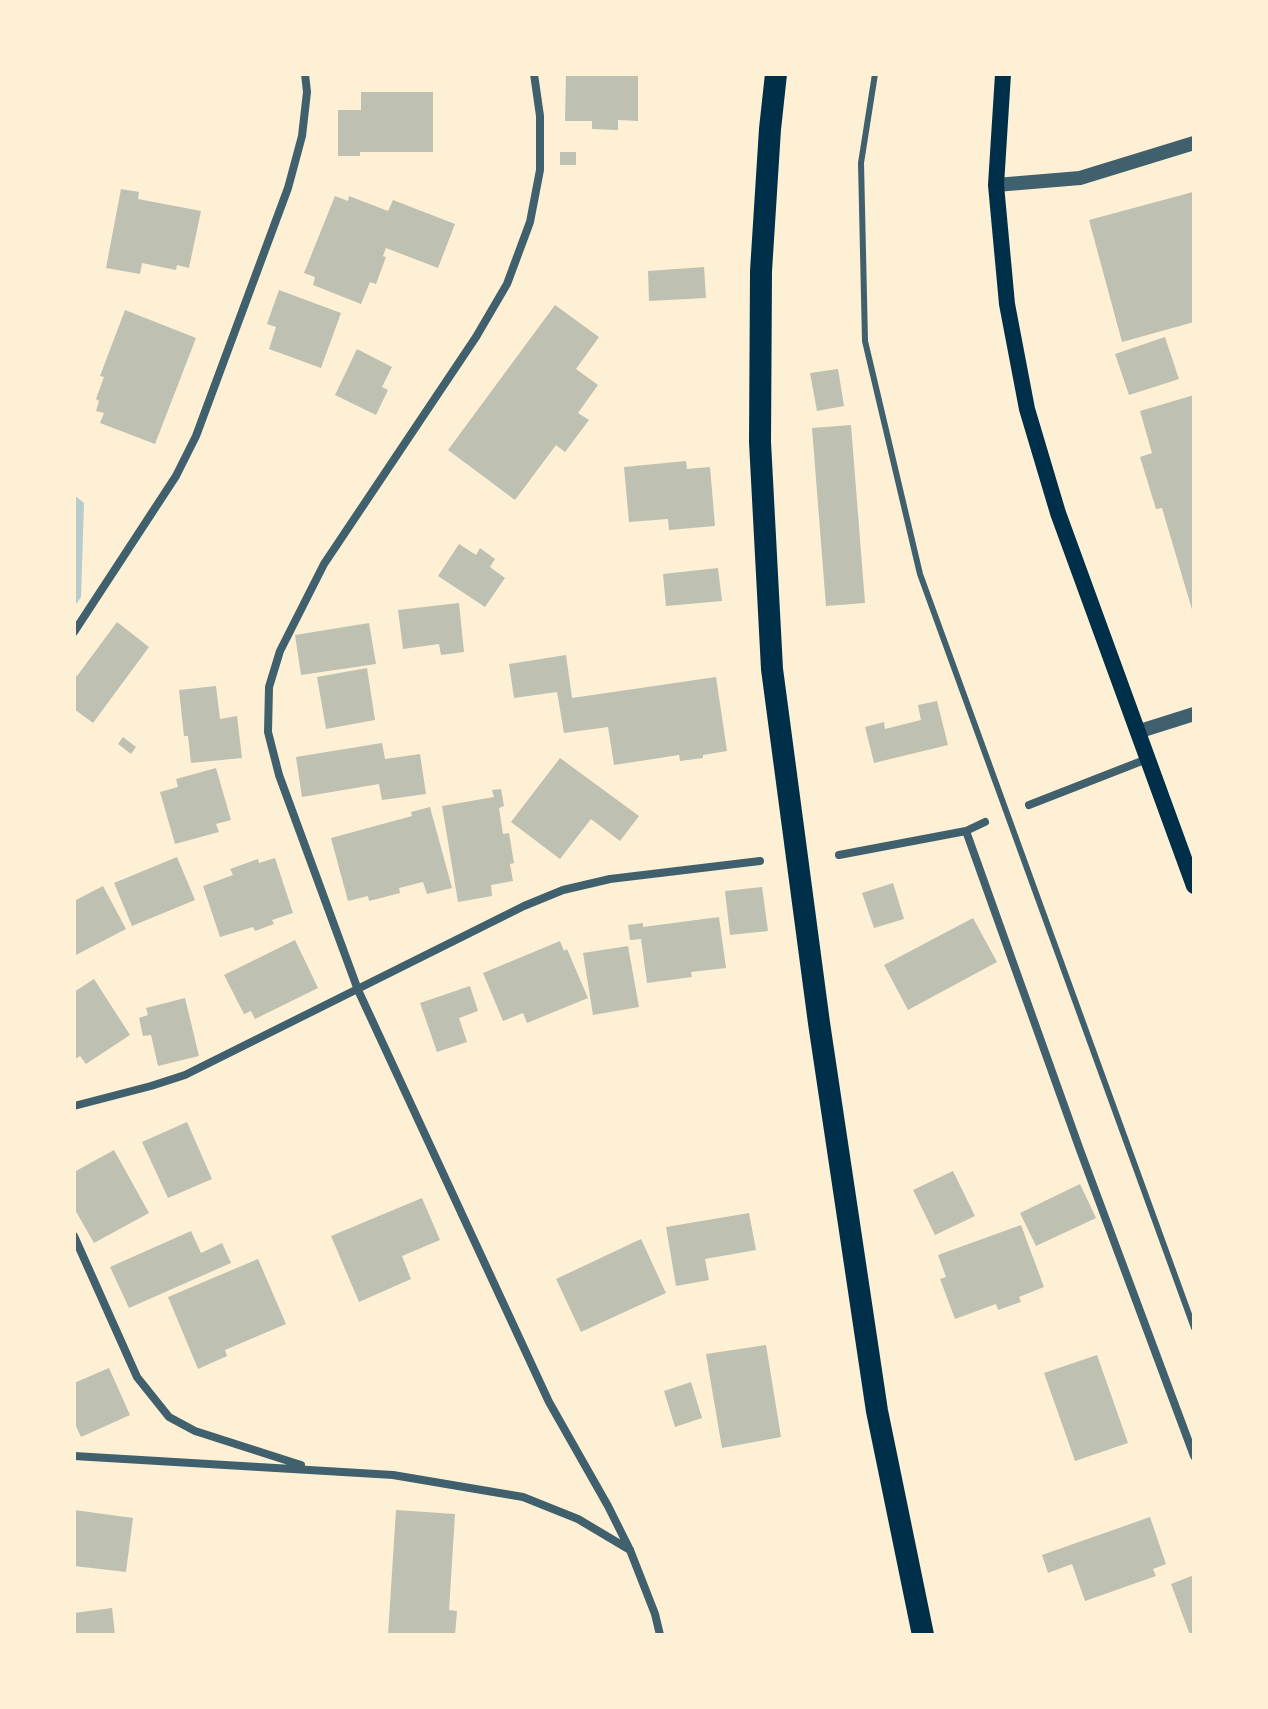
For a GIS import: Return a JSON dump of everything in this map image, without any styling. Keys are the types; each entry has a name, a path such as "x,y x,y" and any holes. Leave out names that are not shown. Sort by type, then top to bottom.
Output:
{"highway":[{"path":"776,74 761,271 760,427 772,669 819,1023 877,1411 923,1635"}],"main road":[{"path":"1003,74 996,185 1007,304 1027,409 1058,513 1194,886"}],"street":[{"path":"74,632 176,476 196,436 288,188 302,136 307,92 305,74"},
{"path":"534,74 540,116 540,170 530,222 507,284 476,337 324,564 280,651 269,687 268,732 279,775 358,990 549,1402 630,1550 660,1635"},
{"path":"996,185 1080,178 1194,143"},
{"path":"1137,732 1194,714"},
{"path":"1029,805 1147,759"},
{"path":"839,855 966,831 985,822"},
{"path":"966,831 1194,1456"},
{"path":"74,1106 185,1075 524,906 563,890 610,879 760,861"},
{"path":"74,1236 137,1377 169,1417 195,1431 314,1469"},
{"path":"74,1456 393,1475 523,1497 578,1519 630,1550"}],"lane":[{"path":"875,74 861,163 865,341 920,574 1194,1328"}],"shaded area":[{"path":"74,495 84,503 81,597 74,607"}],"building":[{"path":"566,74 638,74 638,121 618,120 618,130 592,129 592,121 565,121"},
{"path":"361,92 433,92 433,152 360,152 360,156 338,156 338,110 361,110"},
{"path":"560,152 576,152 576,165 560,165"},
{"path":"121,189 139,192 138,199 201,211 189,268 177,265 176,270 142,263 140,274 106,268"},
{"path":"1193,192 1194,322 1122,342 1089,220"},
{"path":"335,196 348,201 349,196 388,211 393,200 455,224 438,268 386,248 383,256 386,257 376,284 370,282 361,304 313,285 315,277 304,273"},
{"path":"704,267 706,298 649,301 648,271"},
{"path":"279,290 341,313 321,368 269,349 276,327 267,324"},
{"path":"555,305 599,337 576,369 598,385 578,413 589,420 565,452 556,445 515,500 448,450"},
{"path":"125,310 196,338 155,444 100,423 104,413 96,411 99,401 96,399 104,377 100,376"},
{"path":"1165,337 1179,379 1129,395 1115,354"},
{"path":"357,349 392,367 382,387 388,390 376,415 335,395"},
{"path":"838,369 844,406 817,411 810,373"},
{"path":"1194,395 1193,613 1162,508 1156,509 1140,457 1152,453 1140,411"},
{"path":"851,425 865,603 826,606 812,428"},
{"path":"686,461 687,469 710,467 715,526 669,530 668,519 629,522 624,467"},
{"path":"459,544 476,555 480,548 495,559 490,567 505,578 485,607 438,576"},
{"path":"718,568 722,601 666,606 663,574"},
{"path":"459,603 464,652 441,655 439,644 403,649 398,610"},
{"path":"117,622 149,647 93,723 74,709 74,674 77,676"},
{"path":"369,623 376,664 301,675 295,635"},
{"path":"566,655 572,698 716,677 727,751 680,761 679,755 614,765 608,727 564,733 557,692 514,698 509,664"},
{"path":"367,668 375,720 326,729 317,677"},
{"path":"216,686 220,719 237,716 242,758 191,763 188,736 184,736 179,690"},
{"path":"937,701 948,745 874,763 865,727 884,722 885,729 921,720 918,705"},
{"path":"123,737 136,747 131,754 118,744"},
{"path":"382,743 385,759 420,754 426,794 382,800 379,784 302,797 296,757"},
{"path":"560,758 639,816 620,841 591,819 560,859 511,822"},
{"path":"216,768 231,820 216,824 219,832 175,844 160,792 178,787 176,779"},
{"path":"501,789 504,806 499,808 503,834 509,833 514,863 510,864 513,881 491,885 492,896 458,902 442,806 494,797 492,790"},
{"path":"430,807 452,888 427,894 423,882 399,888 400,893 369,901 368,896 348,901 331,838 412,816 411,812"},
{"path":"177,857 195,900 132,926 114,883"},
{"path":"275,858 293,913 272,920 274,924 255,931 253,927 220,937 203,886 233,875 230,869 258,859 259,863"},
{"path":"893,883 904,919 874,928 862,893"},
{"path":"103,886 126,929 74,956 74,901"},
{"path":"762,887 768,931 730,935 725,891"},
{"path":"719,917 726,968 691,972 692,977 647,983 641,939 630,940 628,925 643,923 643,927"},
{"path":"973,918 997,962 908,1010 884,965"},
{"path":"295,940 318,988 255,1019 251,1011 244,1014 224,975"},
{"path":"560,941 564,951 567,949 588,998 527,1023 523,1013 503,1021 483,973"},
{"path":"628,946 639,1007 593,1015 583,953"},
{"path":"94,979 130,1035 86,1064 80,1056 74,1060 74,992"},
{"path":"470,986 478,1011 459,1018 467,1042 437,1052 420,1003"},
{"path":"185,998 199,1056 158,1066 151,1035 143,1036 139,1018 148,1015 146,1008"},
{"path":"187,1122 212,1179 168,1198 142,1142"},
{"path":"114,1150 149,1213 94,1243 74,1208 74,1172"},
{"path":"953,1171 975,1216 935,1235 913,1190"},
{"path":"1080,1184 1096,1218 1036,1246 1020,1213"},
{"path":"422,1198 440,1240 402,1256 411,1279 359,1302 331,1236"},
{"path":"749,1213 756,1250 705,1259 709,1280 676,1286 666,1227"},
{"path":"1021,1225 1044,1287 1019,1297 1021,1302 998,1310 996,1304 955,1319 940,1279 946,1277 938,1255"},
{"path":"191,1231 201,1253 222,1243 231,1263 129,1308 110,1267"},
{"path":"641,1239 666,1293 581,1332 556,1279"},
{"path":"258,1259 286,1324 225,1350 227,1356 198,1369 168,1297"},
{"path":"766,1345 781,1437 722,1448 706,1354"},
{"path":"1097,1355 1128,1443 1075,1461 1044,1373"},
{"path":"109,1368 130,1415 81,1437 74,1422 74,1383"},
{"path":"691,1382 702,1418 675,1427 664,1391"},
{"path":"74,1510 133,1518 126,1572 74,1566"},
{"path":"396,1510 455,1514 449,1610 457,1611 455,1635 388,1635"},
{"path":"1150,1517 1166,1564 1153,1569 1156,1576 1085,1601 1072,1564 1048,1573 1042,1555"},
{"path":"1194,1575 1194,1635 1190,1635 1171,1584"},
{"path":"112,1608 115,1635 74,1635 74,1613"}]}
